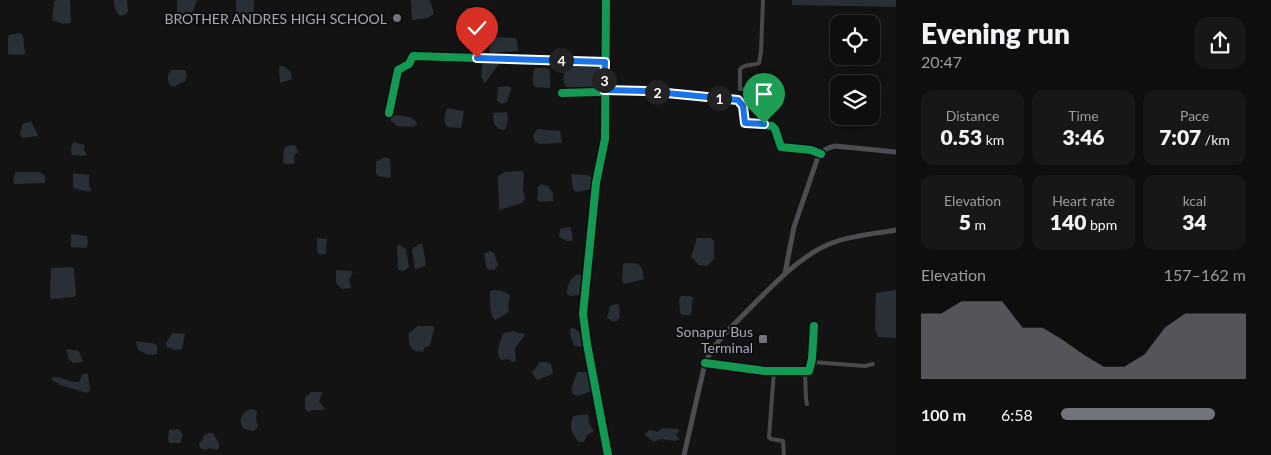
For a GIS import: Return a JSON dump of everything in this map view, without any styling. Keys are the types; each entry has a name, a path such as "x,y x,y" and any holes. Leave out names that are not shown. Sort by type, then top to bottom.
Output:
{"main road":[{"path":"785,273 794,227 821,154 828,148 835,146 896,152"},
{"path":"684,455 705,363 710,351 720,339 785,273 821,247 833,242 896,230"}],"street":[{"path":"606,0 604,139 596,183 584,314 586,344 608,455"},
{"path":"763,0 759,62 753,65 742,66 740,69 740,89 763,90 764,124"},
{"path":"389,113 398,70 409,64 413,56 605,62"},
{"path":"562,93 599,92 604,90 646,91 738,100 743,106 745,123 772,126 775,129 781,147 811,150 821,154"},
{"path":"705,363 774,371 809,371 812,362 814,326"},
{"path":"812,362 865,366 873,364"},
{"path":"774,371 769,437 783,441 784,455"},
{"path":"805,372 806,399 808,404"}],"shaded area":[{"path":"56,0 70,0 71,23 63,24 52,20 54,2"},
{"path":"114,0 127,0 128,12 125,15 122,16 117,13"},
{"path":"177,0 197,0 191,16 178,19"},
{"path":"236,0 254,0 254,12 243,17 236,14"},
{"path":"411,0 430,0 434,14 427,18 412,20"},
{"path":"792,0 896,0 896,7 792,5"},
{"path":"465,8 479,8 480,19 472,21 467,19"},
{"path":"19,33 23,35 25,54 8,54 9,35"},
{"path":"493,37 515,38 518,51 490,53 489,48"},
{"path":"483,60 497,60 499,64 485,83 481,77"},
{"path":"568,63 604,66 601,89 575,90 566,86 564,78"},
{"path":"279,66 283,66 291,72 292,79 280,83"},
{"path":"535,68 550,70 550,88 535,87 533,75"},
{"path":"171,70 185,70 187,75 185,81 173,87 171,86 168,79"},
{"path":"509,86 511,88 507,102 502,104 497,101 498,87"},
{"path":"447,108 464,111 461,128 448,127 446,125 444,118"},
{"path":"507,112 506,126 504,130 500,129 495,124 493,113"},
{"path":"393,115 410,117 417,124 413,127 397,126 390,120"},
{"path":"31,121 38,136 22,138 20,133 23,124"},
{"path":"537,129 560,131 562,143 540,144 535,142 533,136"},
{"path":"73,142 85,145 84,150 87,155 72,155"},
{"path":"295,145 298,152 294,156 295,162 293,164 285,164 283,162 284,149 286,146"},
{"path":"385,157 390,159 391,177 389,178 378,176 376,173 376,162"},
{"path":"522,171 524,174 523,191 525,199 522,203 499,210 498,176 505,172"},
{"path":"15,172 40,172 45,176 45,183 14,184"},
{"path":"73,173 89,175 89,186 92,190 88,192 73,188"},
{"path":"571,174 587,175 593,178 591,189 576,192 573,189"},
{"path":"541,184 548,186 553,193 553,201 540,202 537,200 538,187"},
{"path":"571,228 573,239 571,241 559,237 560,229"},
{"path":"71,234 87,236 88,243 86,248 71,247"},
{"path":"317,238 327,239 326,254 319,254 317,252"},
{"path":"697,238 710,238 714,241 714,259 707,266 699,265 691,257"},
{"path":"422,244 426,263 425,266 415,269 412,249"},
{"path":"400,245 406,249 409,267 404,271 398,270 397,246"},
{"path":"490,251 494,253 498,265 494,270 489,270 486,267 484,254"},
{"path":"623,264 638,264 644,279 625,284 622,281"},
{"path":"71,267 74,269 76,294 74,297 50,298 51,268"},
{"path":"336,270 353,272 349,280 351,288 342,289 336,283"},
{"path":"579,274 585,277 581,295 570,296 567,294 568,284 573,277"},
{"path":"493,290 502,291 510,296 509,312 495,320 490,307 490,292"},
{"path":"896,290 896,338 878,337 875,329 876,293"},
{"path":"681,296 693,298 691,315 680,313 679,300"},
{"path":"619,305 620,317 617,321 612,321 607,318 610,306"},
{"path":"418,326 433,326 434,328 430,346 425,347 423,352 415,351 409,343 409,333"},
{"path":"572,328 585,337 586,347 574,346 570,329"},
{"path":"514,331 525,334 515,348 516,361 501,360 498,350 503,333"},
{"path":"172,333 185,334 182,349 175,350 167,347 166,343"},
{"path":"136,341 156,344 157,354 149,355 138,350"},
{"path":"66,349 79,351 83,362 73,363 69,359"},
{"path":"540,362 551,364 553,374 537,380 532,373"},
{"path":"577,372 588,372 590,374 594,390 578,396 573,394 571,389"},
{"path":"84,373 88,374 90,390 87,393 60,385 51,379 56,377 79,382"},
{"path":"311,392 321,392 319,401 325,409 309,412 305,409 305,398"},
{"path":"252,409 257,411 258,427 253,431 244,429 241,423 243,414"},
{"path":"588,414 589,423 594,431 587,435 584,442 579,442 574,436 571,427 573,416"},
{"path":"663,428 678,429 679,431 676,435 680,439 675,441 662,439 653,442 645,435 650,430 657,432"},
{"path":"179,429 183,435 180,443 170,443 168,439 169,430"},
{"path":"213,433 219,444 219,448 216,450 200,448 199,444 203,436"}],"cycle path":[{"path":"606,0 605,139 596,183 583,314 608,455"},
{"path":"389,113 398,70 409,64 413,56 605,62"},
{"path":"562,93 599,92 604,90 646,91 737,100 743,106 745,123 772,126 775,129 781,147 811,150 821,154"},
{"path":"705,363 765,371 809,371 812,359 814,326"}],"place":[{"name":"BROTHER ANDRES HIGH SCHOOL","path":"397,18"},
{"name":"Sonapur Bus Terminal","path":"763,339"}],"route":[{"path":"477,58 605,62 604,90 646,91 738,100 743,106 745,123 764,124"}]}
